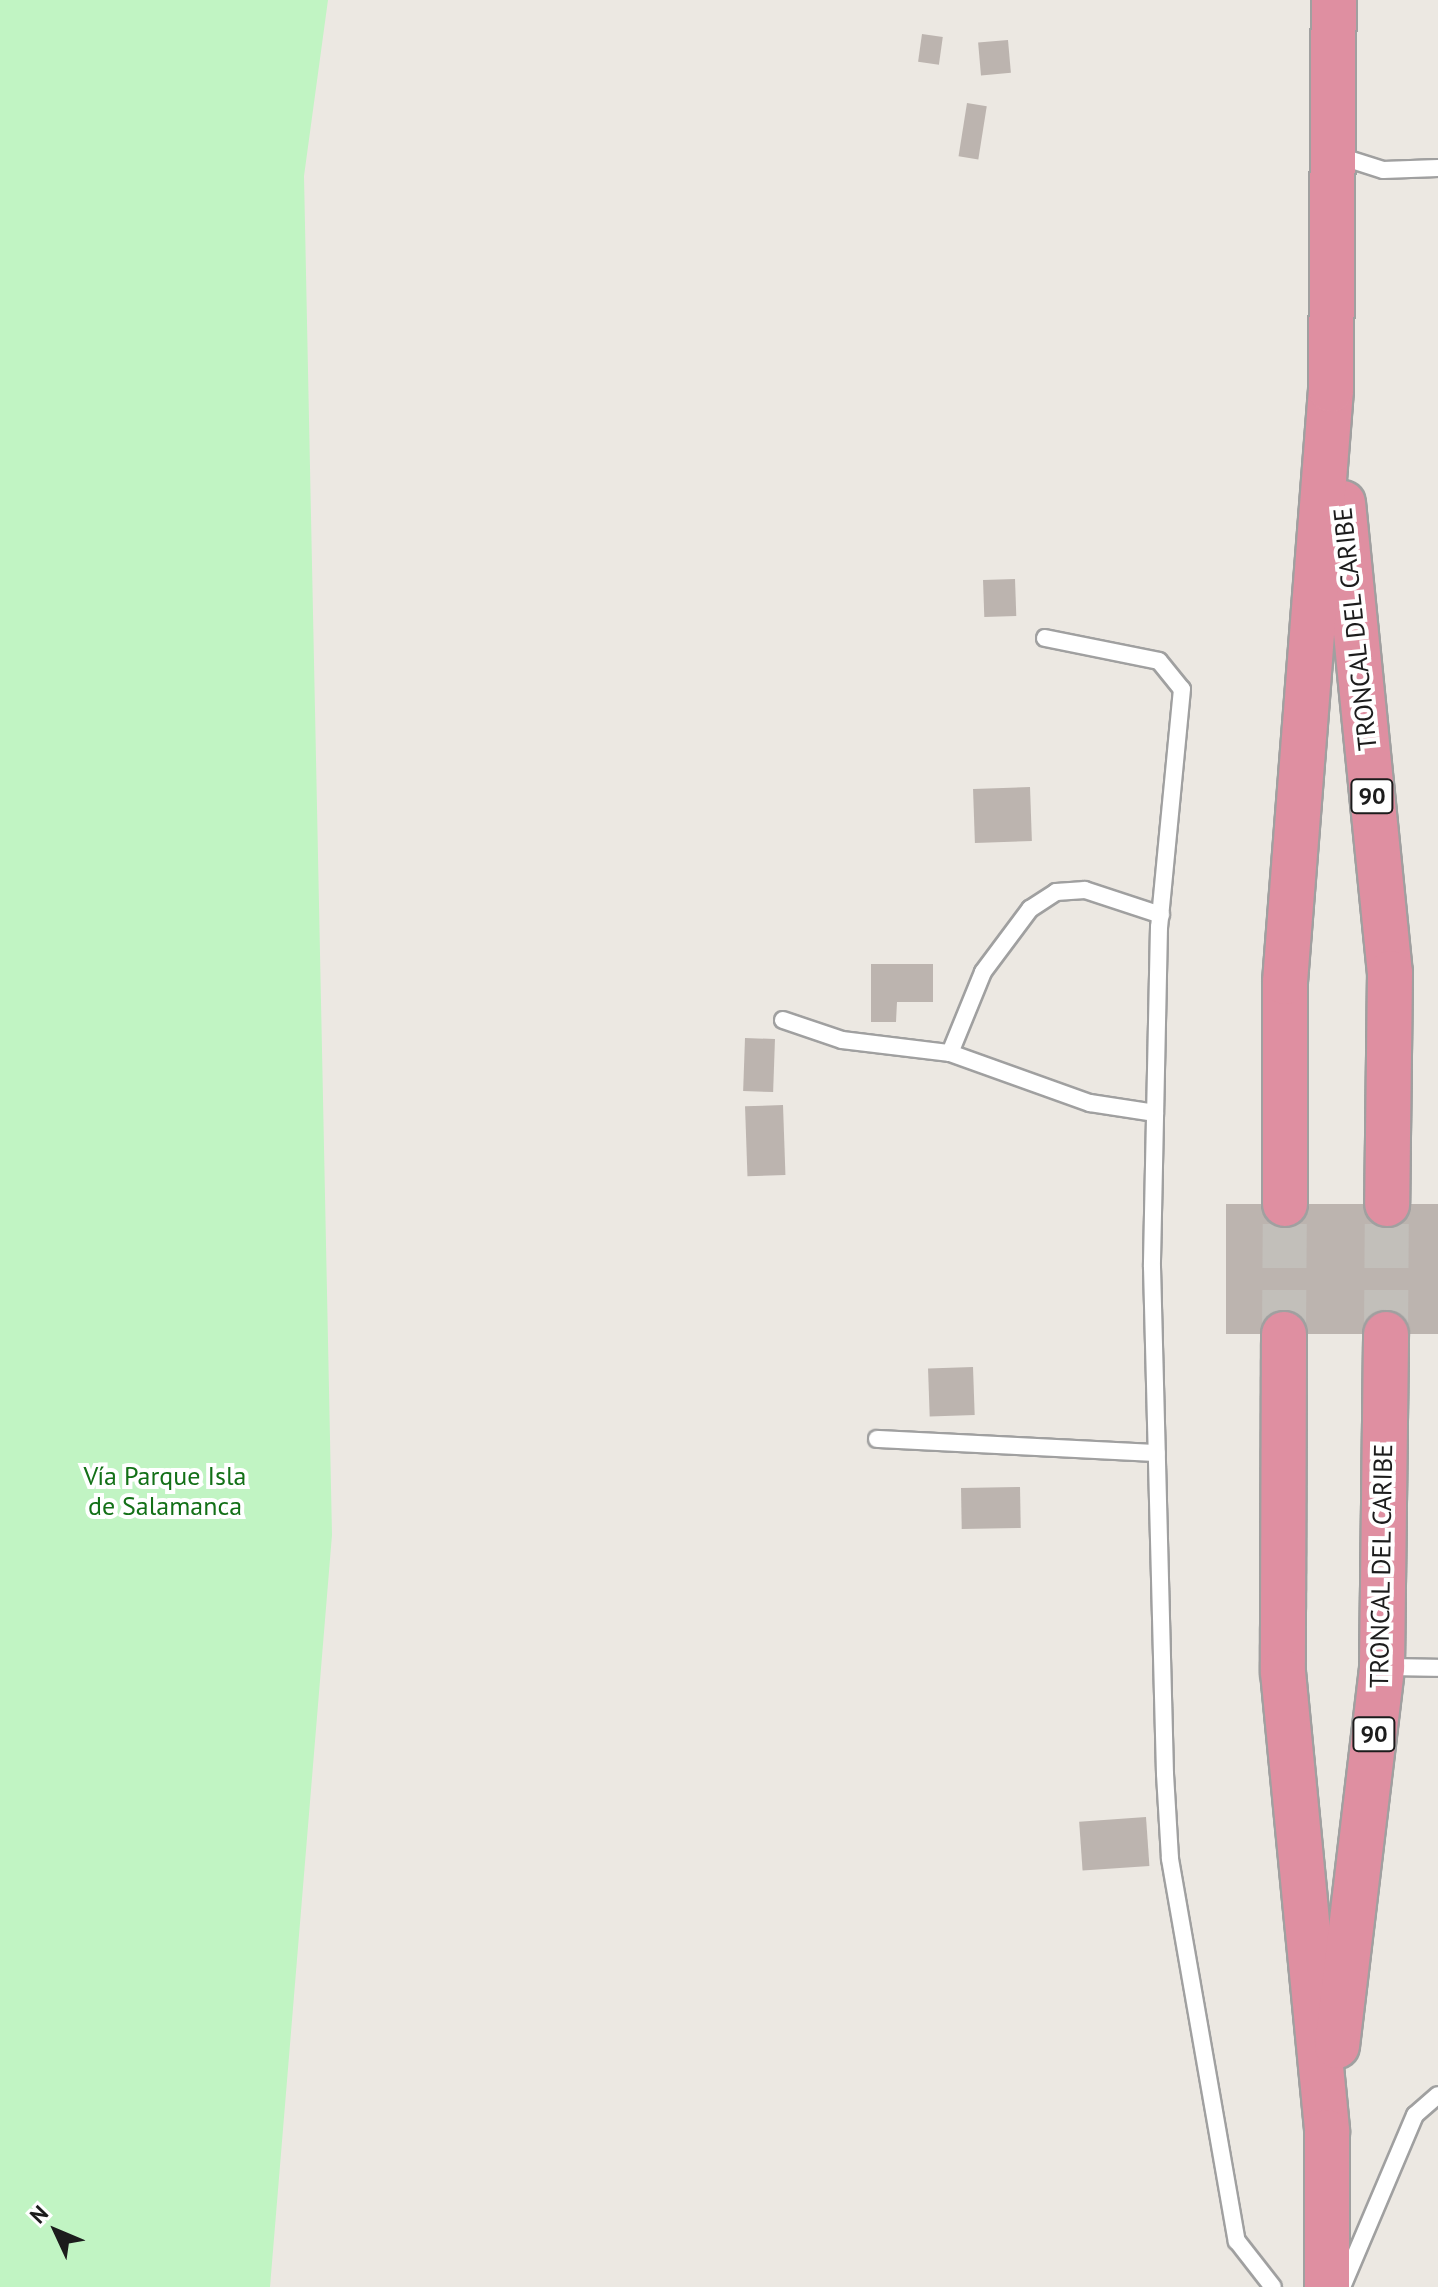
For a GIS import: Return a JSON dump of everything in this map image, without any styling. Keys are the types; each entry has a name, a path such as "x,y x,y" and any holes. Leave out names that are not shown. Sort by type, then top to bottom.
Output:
{"highway":[{"name":"TRONCAL DEL CARIBE","path":"1285,1204 1285,982 1331,390 1336,155 1334,0"},
{"name":"TRONCAL DEL CARIBE","path":"1331,390 1390,973 1387,1204"},
{"name":"TRONCAL DEL CARIBE","path":"1284,1334 1283,1672 1327,2132 1327,2287"},
{"name":"TRONCAL DEL CARIBE","path":"1327,2132 1382,1667 1386,1334"}],"lane":[{"path":"1336,155 1383,170 1438,168"},
{"path":"1045,638 1159,661 1180,680 1161,915 1155,1113 1157,1453 1170,1859 1237,2241 1273,2287"},
{"path":"950,1053 983,972 1030,909 1056,892 1085,890 1161,915"},
{"path":"783,1020 842,1040 950,1053 1090,1103 1155,1113"},
{"path":"877,1439 1157,1453"},
{"path":"1382,1667 1438,1668"},
{"path":"1342,2287 1415,2115 1438,2095"}],"green space":[{"name":"Vía Parque Isla de Salamanca","path":"0,0 328,0 304,176 332,1535 270,2287 0,2287"}],"building":[{"path":"922,34 943,37 939,65 918,62"},
{"path":"1008,40 1011,73 981,75 978,43"},
{"path":"967,103 987,106 978,159 959,156"},
{"path":"1015,579 1016,616 984,617 983,580"},
{"path":"1030,787 1032,841 975,843 973,789"},
{"path":"871,964 933,964 933,1002 897,1002 896,1022 871,1022"},
{"path":"745,1038 775,1039 773,1092 743,1091"},
{"path":"783,1105 785,1175 747,1176 745,1106"},
{"path":"1226,1204 1438,1204 1438,1334 1226,1334"},
{"path":"973,1367 975,1415 930,1417 928,1369"},
{"path":"1020,1487 1021,1528 962,1529 961,1488"},
{"path":"1146,1817 1149,1866 1083,1871 1079,1822"}],"tunnel":[{"path":"1284,1334 1285,1204"},
{"path":"1386,1334 1387,1204"}]}
